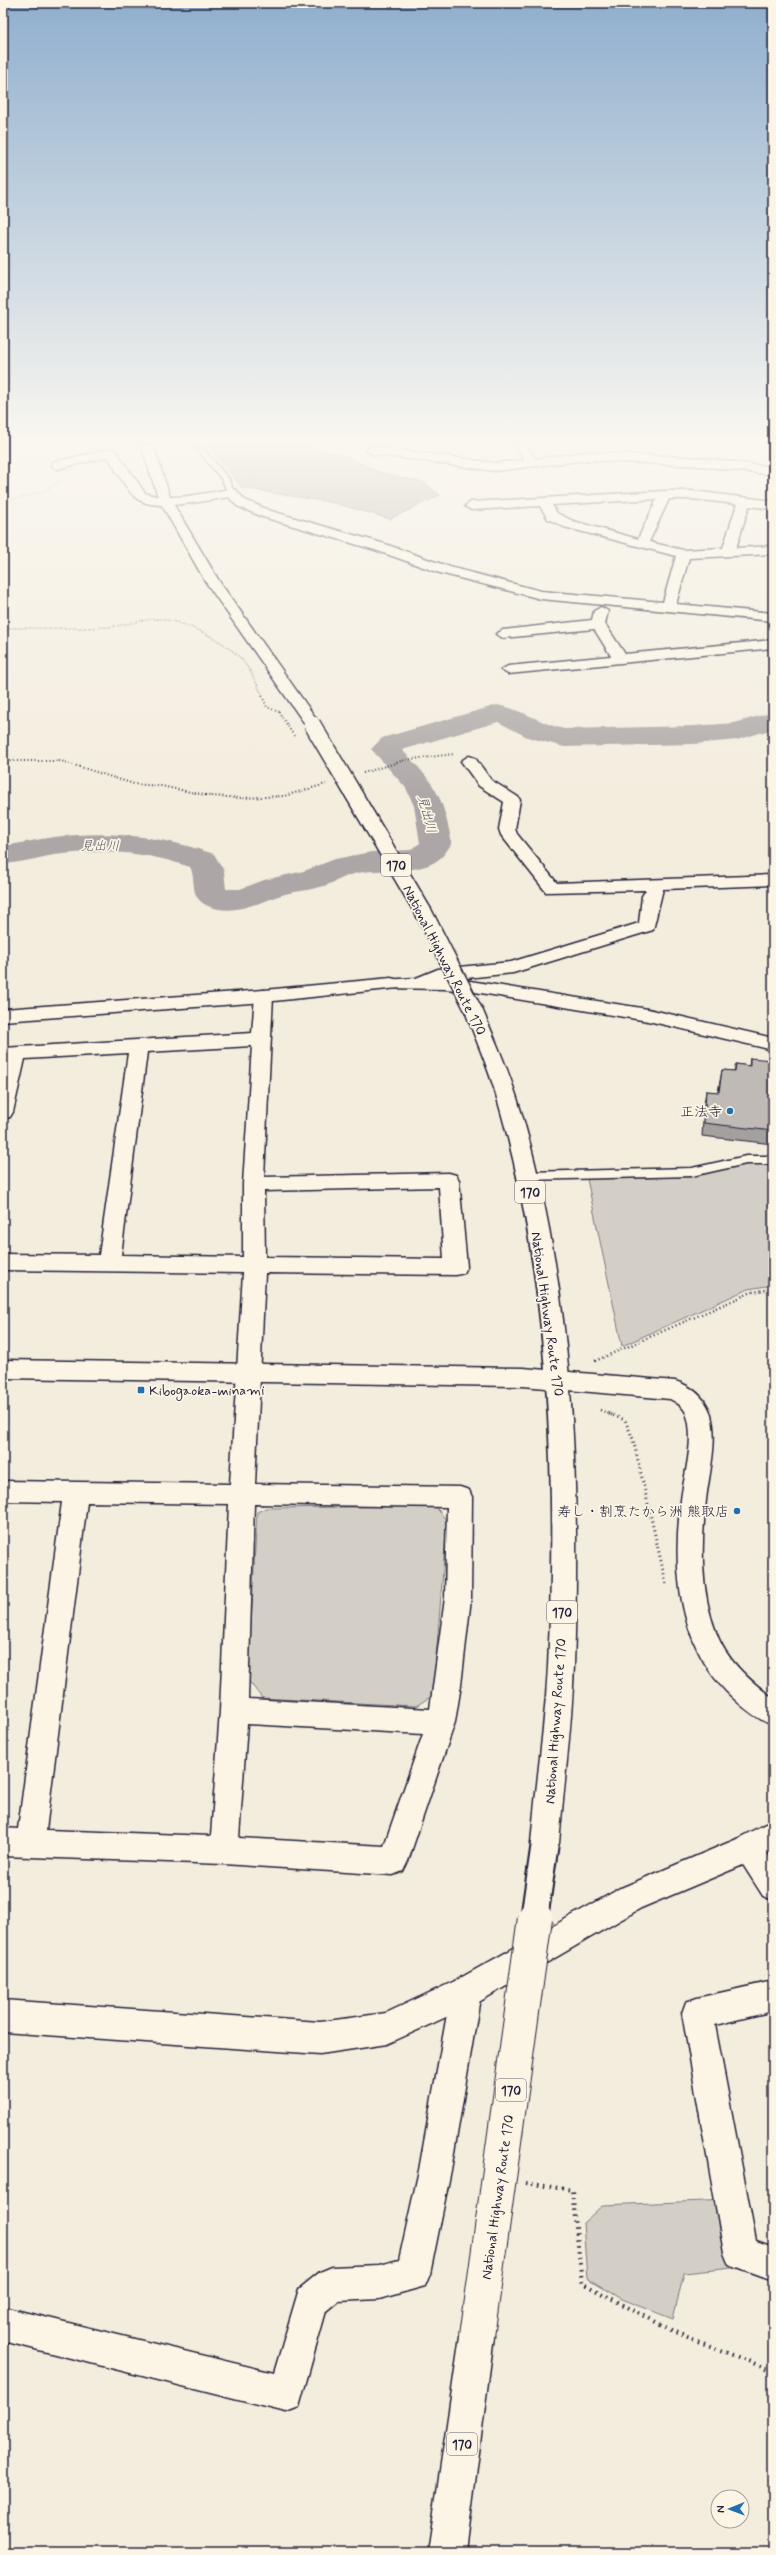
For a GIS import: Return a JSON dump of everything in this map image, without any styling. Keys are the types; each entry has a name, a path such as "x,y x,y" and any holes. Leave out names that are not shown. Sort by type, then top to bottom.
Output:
{"main road":[{"name":"National Highway Route 170","path":"204,564 212,581 256,641 312,724 424,913 474,1011 507,1097 527,1176 548,1295 559,1381 563,1566 561,1667 545,1843 447,2552"},
{"path":"431,564 466,576 541,595 773,617"},
{"path":"669,606 680,564"},
{"path":"604,600 598,624 621,660"},
{"path":"503,634 598,624"},
{"path":"508,670 773,644"},
{"path":"469,761 485,783 512,800 507,829 509,835 552,888 773,880"},
{"path":"418,984 438,975 513,967 647,926 651,896 658,884"},
{"path":"3,1015 264,996 343,987 391,984 475,986 620,1009 773,1044"},
{"path":"224,1850 234,1711 242,1492 254,1265 253,1184 264,996"},
{"path":"3,1112 9,1054 138,1048 261,1039"},
{"path":"108,1263 138,1048"},
{"path":"3,1262 456,1267 449,1180 253,1184"},
{"path":"3,1368 523,1377 559,1381 652,1386 675,1390 695,1405 701,1428 690,1558 692,1589 700,1622 713,1655 735,1681 773,1713"},
{"path":"3,1491 242,1492 460,1497 458,1598 448,1685 441,1722 393,1861 264,1854 224,1850 16,1843 76,1492"},
{"path":"234,1711 441,1722"},
{"path":"3,2016 320,2038 387,2028 466,1992 631,1898 747,1849 773,1834"},
{"path":"747,1849 773,1886"},
{"path":"3,2324 286,2394 311,2301 332,2284 379,2282 413,2274 435,2170 466,1992"},
{"path":"773,1996 697,2013 741,2253 773,2264"}],"lane":[{"path":"527,1176 692,1172 746,1160 773,1160"}],"path":[{"path":"3,628 108,626 156,619 198,630 220,642 241,659 255,680 266,707 279,712 295,738"},
{"path":"359,774 405,760 455,754 465,756 469,761"},
{"path":"3,760 61,761 134,784 161,786 210,796 242,798 284,796 331,783"},
{"path":"357,770 364,772"},
{"path":"595,1361 752,1292 773,1289"},
{"path":"600,1410 625,1420 634,1439 667,1587"},
{"path":"519,2182 572,2190 582,2283 623,2308 689,2339 773,2370"}],"shaded area":[{"path":"773,1163 773,1285 748,1289 622,1346 587,1179 689,1177 749,1164"},
{"path":"435,1506 447,1521 433,1695 416,1706 262,1698 248,1680 257,1512 266,1508"},
{"path":"731,2200 742,2267 684,2273 673,2319 622,2299 587,2278 583,2223 603,2205"}],"building":[{"path":"750,1058 772,1060 773,1131 704,1123 706,1091 719,1092 722,1070 735,1071 736,1064 750,1066"}],"waterway":[{"name":"見出川","path":"3,855 73,844 111,843 149,846 203,861 208,871 208,886 213,895 220,899 244,899 275,887 313,879 346,866 371,861 403,861 419,858 431,851 436,843 429,806 419,785 385,749 392,744 497,713 509,715 537,731 564,738 694,735 737,731 773,720"}],"place":[{"name":"正法寺","path":"730,1111"},
{"name":"Kibogaoka-minami","path":"141,1390"},
{"name":"寿し・割烹たから洲 熊取店","path":"737,1511"}]}
